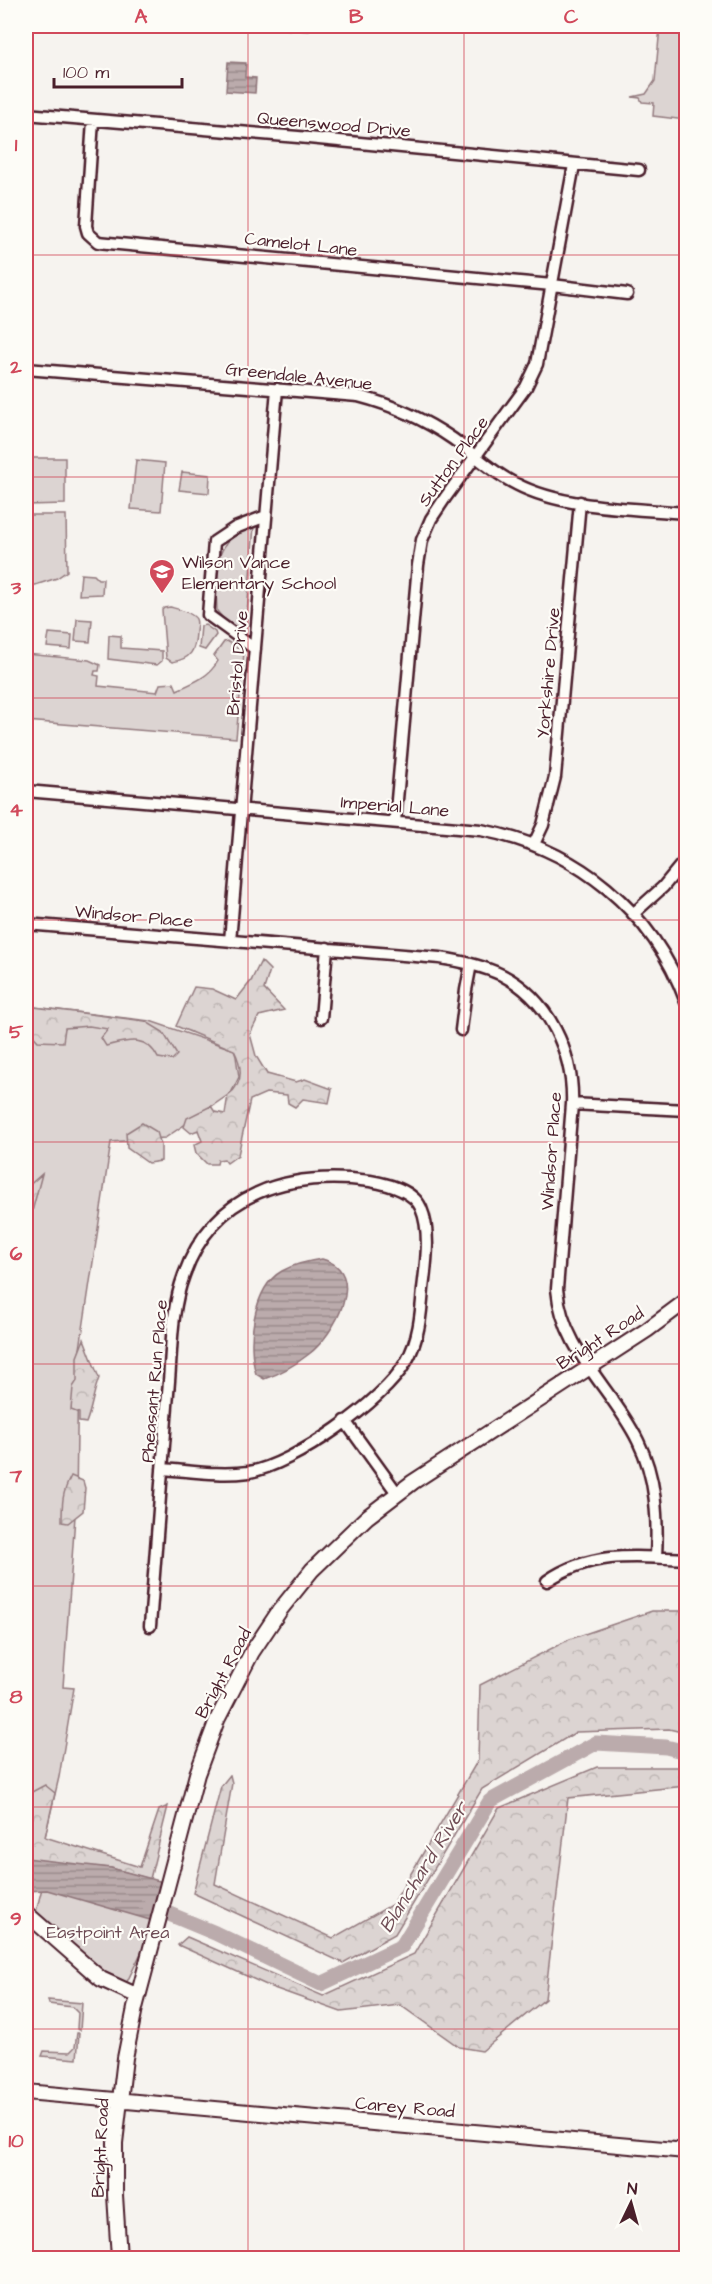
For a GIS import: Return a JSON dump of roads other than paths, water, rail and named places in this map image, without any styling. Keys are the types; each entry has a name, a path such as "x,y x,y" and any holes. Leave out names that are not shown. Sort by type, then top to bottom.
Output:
{"main road":[{"name":"Bright Road","path":"119,2259 114,2169 119,2100 138,1996 173,1859 207,1744 227,1697 252,1652 280,1610 324,1558 367,1517 397,1493 687,1301"},
{"path":"26,1913 96,1975 138,1996"},
{"name":"Carey Road","path":"26,2092 687,2151"}],"street":[{"name":"Queenswood Drive","path":"26,114 298,137 639,170"},
{"name":"Camelot Lane","path":"93,120 86,226 88,232 98,242 627,294"},
{"name":"Sutton Place","path":"395,822 420,552 432,519 532,376 542,345 573,165"},
{"name":"Greendale Avenue","path":"26,369 346,394 388,405 422,420 505,478 522,487 555,498 580,502 687,513"},
{"name":"Bristol Drive","path":"230,941 277,388"},
{"name":"Yorkshire Drive","path":"534,844 543,825 555,777 580,502"},
{"path":"255,649 208,615 214,542 235,528 266,516"},
{"name":"Imperial Lane","path":"26,791 395,822 509,835 534,844 586,873 616,897 633,914 664,954 687,1002"},
{"path":"633,914 663,887 687,859"},
{"name":"Windsor Place","path":"26,924 440,958 492,971 524,990 544,1012 558,1034 567,1057 572,1082 557,1289 563,1321 589,1368 637,1439 647,1462 657,1513 656,1557"},
{"path":"321,1018 327,948"},
{"path":"461,1030 471,964"},
{"path":"572,1104 687,1110"},
{"name":"Pheasant Run Place","path":"150,1626 162,1469 176,1310 180,1286 189,1262 209,1230 232,1209 258,1192 293,1180 331,1178 387,1184 409,1194 417,1201 424,1217 426,1250 420,1319 410,1355 384,1390 297,1454 262,1469 225,1474 162,1469"},
{"path":"345,1420 397,1493"},
{"path":"547,1581 568,1568 593,1560 618,1556 687,1559"}],"waterway":[{"name":"Blanchard River","path":"150,1906 215,1933 321,1984 402,1946 490,1801 596,1743 666,1747 686,1752"}],"place":[{"name":"Wilson Vance Elementary School","path":"162,595"}],"park label":[{"name":"Eastpoint Area","path":"108,1932"}]}
